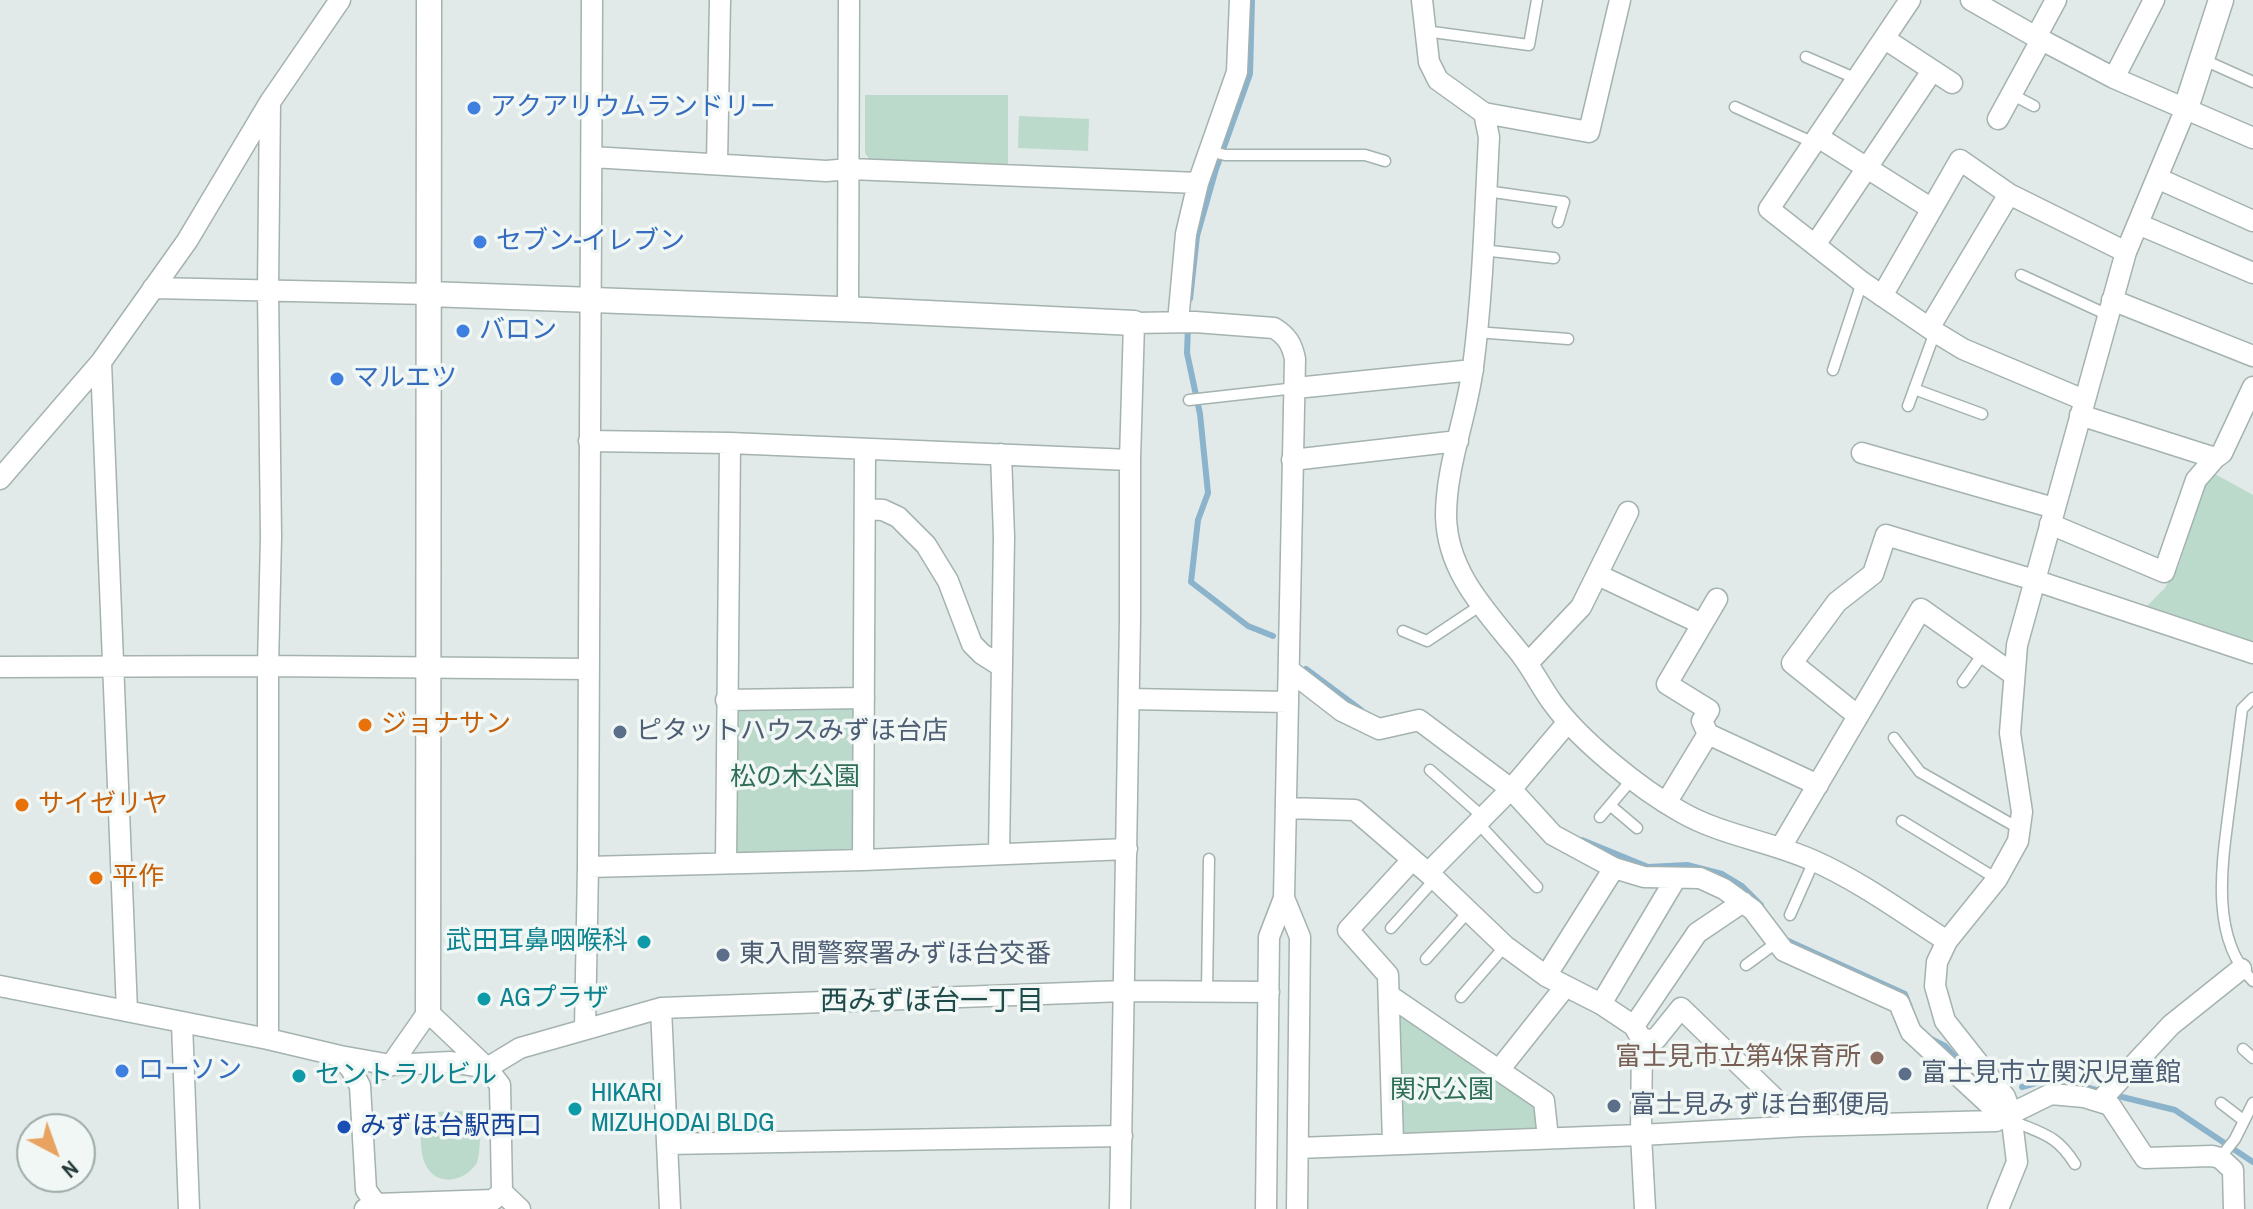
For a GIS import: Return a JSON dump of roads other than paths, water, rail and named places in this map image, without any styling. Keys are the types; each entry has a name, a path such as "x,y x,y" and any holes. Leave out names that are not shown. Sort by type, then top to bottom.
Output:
{"street":[{"path":"0,479 101,362 187,241 270,102 340,0"},
{"path":"360,1086 373,1073 391,1065 428,1012 429,0"},
{"path":"585,1028 592,0"},
{"path":"717,163 720,0"},
{"path":"848,309 849,0"},
{"path":"1186,322 1186,234 1198,183 1216,153 1237,72 1240,0"},
{"path":"1422,0 1429,62 1438,80 1484,113 1589,132 1620,0"},
{"path":"1910,0 1769,209 1862,282 1963,349 2082,408 2215,458"},
{"path":"1998,119 2056,0"},
{"path":"2114,78 2154,0"},
{"path":"1998,1209 2017,1162 2012,1117 2005,1097 1945,1021 1935,986 1937,962 1947,941 1997,879 2018,841 2022,812 2010,733 2017,645 2126,252 2186,108 2221,0"},
{"path":"1980,2 2038,38 2114,78 2253,138"},
{"path":"1885,39 1952,83"},
{"path":"1815,245 1932,71"},
{"path":"268,1039 270,102"},
{"path":"1484,113 1489,137 1473,370 1447,495 1446,519 1452,556 1464,582 1528,663 1568,722 1666,803 1708,826 1781,847 1814,861 1852,880 1947,941"},
{"path":"1816,140 1932,209"},
{"path":"592,157 826,171 850,169 1198,183"},
{"path":"1882,296 1960,160 2009,194 2126,252"},
{"path":"2157,178 2253,221"},
{"path":"1932,330 2009,194"},
{"path":"2138,224 2253,273"},
{"path":"153,288 589,299 1134,323 1262,325 1284,334 1292,346 1295,359 1296,388 1284,898 1269,937 1266,1209"},
{"path":"2110,307 2253,356"},
{"path":"1120,1209 1134,323"},
{"path":"101,362 127,1011"},
{"path":"1296,388 1473,370"},
{"path":"1862,453 2052,516 2164,572 2196,480 2222,453 2253,387"},
{"path":"589,441 730,443 1130,460"},
{"path":"1292,460 1458,441"},
{"path":"726,863 730,443"},
{"path":"863,860 865,449"},
{"path":"999,853 1004,537 1001,454"},
{"path":"865,509 883,510 898,517 926,545 948,581 972,644 1001,666"},
{"path":"1528,663 1581,607 1628,512"},
{"path":"1858,716 1792,663 1837,602 1873,574 1886,535 2034,580 2253,653"},
{"path":"1598,575 1702,624"},
{"path":"1717,599 1667,684 1709,710 1702,721 1708,734 1818,785"},
{"path":"1781,847 1921,609 2013,674"},
{"path":"0,667 588,669"},
{"path":"1289,670 1342,711 1379,729 1419,720 1515,785 1553,835 1614,868 1644,877 1700,878 1724,889 1753,910 1784,951 1899,1003 1911,1032 1990,1105 2012,1117"},
{"path":"726,700 864,698"},
{"path":"1129,699 1288,702"},
{"path":"1393,1143 1388,975 1348,930 1425,870 1481,820 1568,722"},
{"path":"1666,803 1708,734"},
{"path":"1287,808 1355,810 1425,870 1505,946 1546,976 1601,1004 1638,1033 1656,1039 1681,1008 1803,1126"},
{"path":"588,867 1127,849"},
{"path":"1546,976 1614,868"},
{"path":"1601,1004 1676,878"},
{"path":"1284,898 1300,937 1297,1209"},
{"path":"1645,1209 1638,1033 1697,933 1743,902"},
{"path":"2101,1100 2171,1025 2247,975"},
{"path":"0,986 391,1065 451,1062 487,1068 520,1048 661,1008 1124,991 1269,992"},
{"path":"1499,1070 1565,987"},
{"path":"1390,996 1544,1101 1548,1138"},
{"path":"661,1008 670,1209"},
{"path":"428,1012 487,1068 500,1085 502,1192 520,1209"},
{"path":"182,1023 189,1209"},
{"path":"340,1056 360,1086 366,1190 370,1206 493,1200 502,1192"},
{"path":"1298,1148 1803,1126 1996,1121 2012,1117 2051,1094 2101,1100 2110,1105 2145,1158 2221,1155 2233,1170 2234,1209"},
{"path":"667,1144 1122,1136"}],"lane":[{"path":"1424,31 1529,45 1537,0"},
{"path":"1806,57 1857,79"},
{"path":"2202,59 2253,82"},
{"path":"2011,94 2034,106"},
{"path":"1735,107 1816,140"},
{"path":"1216,153 1365,155 1385,161"},
{"path":"1486,191 1564,202 1558,222"},
{"path":"1482,250 1554,258"},
{"path":"2021,275 2110,307"},
{"path":"1833,370 1862,282"},
{"path":"1908,406 1932,330"},
{"path":"1476,332 1568,339"},
{"path":"1194,399 1296,388"},
{"path":"1914,389 1982,414"},
{"path":"1403,631 1427,641 1481,605"},
{"path":"1963,682 1983,654"},
{"path":"2247,975 2232,949 2223,912 2221,878 2242,709 2253,698"},
{"path":"1894,738 1920,772 2020,829"},
{"path":"1430,770 1481,820 1537,887"},
{"path":"1600,817 1633,778"},
{"path":"1611,806 1637,828"},
{"path":"1902,821 1997,879"},
{"path":"1207,991 1209,859"},
{"path":"1790,915 1814,861"},
{"path":"1391,928 1425,870"},
{"path":"1426,959 1468,912"},
{"path":"1746,965 1776,943"},
{"path":"1461,997 1505,946"},
{"path":"2243,1049 2253,1058"},
{"path":"2221,1103 2243,1120"},
{"path":"2221,1155 2235,1139 2253,1103"},
{"path":"2012,1117 2063,1144 2075,1164"}],"waterway":[{"path":"1190,299 1197,236 1216,169 1250,74 1252,0"},
{"path":"1188,327 1187,353 1200,414 1208,493 1198,520 1191,582 1248,626 1273,636"},
{"path":"1306,669 1361,710"},
{"path":"1582,840 1648,867 1687,865 1722,874 1742,886 1761,905"},
{"path":"1786,940 1905,994 1910,1007"},
{"path":"1931,1039 1945,1046 1979,1082"},
{"path":"2022,1087 2053,1078 2103,1092"},
{"path":"2114,1095 2175,1110 2253,1162"}],"place":[{"name":"アクアリウムランドリー","path":"474,108"},
{"name":"セブン-イレブン","path":"480,242"},
{"name":"バロン","path":"463,331"},
{"name":"マルエツ","path":"337,379"},
{"name":"ジョナサン","path":"365,725"},
{"name":"ピタットハウスみずほ台店","path":"620,732"},
{"name":"サイゼリヤ","path":"22,805"},
{"name":"平作","path":"96,878"},
{"name":"武田耳鼻咽喉科","path":"644,942"},
{"name":"東入間警察署みずほ台交番","path":"723,955"},
{"name":"AGプラザ","path":"484,999"},
{"name":"富士見市立第4保育所","path":"1877,1058"},
{"name":"ローソン","path":"122,1071"},
{"name":"富士見市立関沢児童館","path":"1905,1074"},
{"name":"セントラルビル","path":"299,1076"},
{"name":"富士見みずほ台郵便局","path":"1614,1106"},
{"name":"HIKARI MIZUHODAI BLDG","path":"575,1109"},
{"name":"みずほ台駅西口","path":"344,1127"}],"district":[{"name":"西みずほ台一丁目","path":"932,1002"}],"park label":[{"name":"松の木公園","path":"795,778"},
{"name":"関沢公園","path":"1442,1091"}]}
